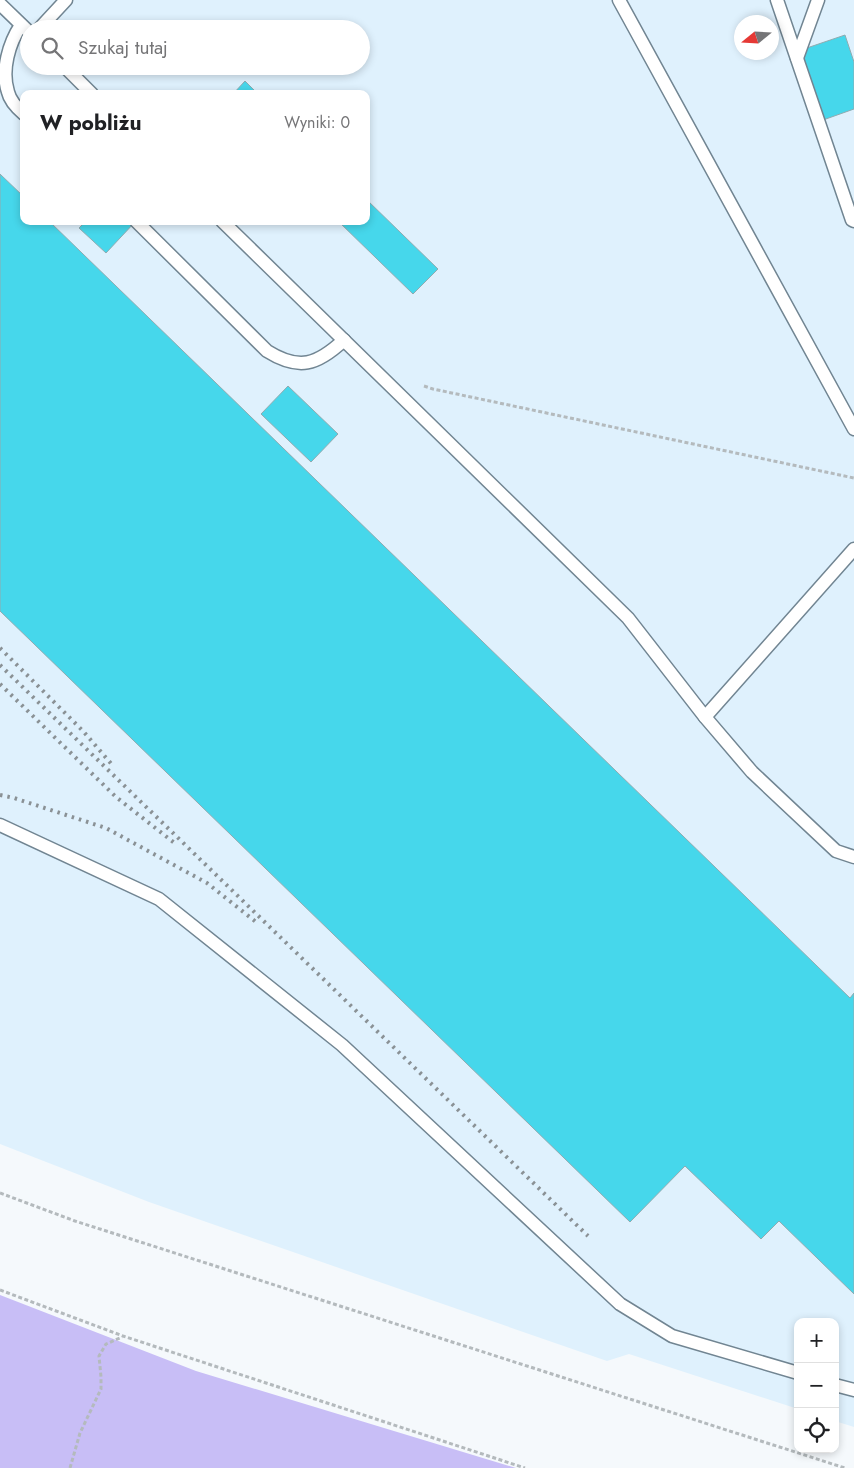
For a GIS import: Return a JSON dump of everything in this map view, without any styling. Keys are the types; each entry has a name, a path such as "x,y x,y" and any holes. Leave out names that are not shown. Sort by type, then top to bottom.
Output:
{"lane":[{"path":"47,20 66,0"},
{"path":"619,0 854,429"},
{"path":"777,0 854,222"},
{"path":"797,58 818,0"},
{"path":"0,4 20,23"},
{"path":"20,32 13,37 5,77 8,93 15,106 20,110"},
{"path":"73,75 88,90"},
{"path":"140,225 267,351 281,360 295,364 309,363 335,349 344,340"},
{"path":"226,225 628,618 705,717 752,772 836,851 854,857"},
{"path":"705,717 854,548"},
{"path":"0,825 158,899 342,1045 620,1304 672,1336 794,1373"},
{"path":"839,1385 854,1390"}],"path":[{"path":"424,386 854,478"},
{"path":"0,1193 85,1224 845,1468"},
{"path":"0,1290 123,1336 525,1468"},
{"path":"70,1468 80,1433 101,1389 99,1356 106,1344 123,1336"}],"shaded area":[{"path":"0,0 854,0 854,1427 839,1422 839,1318 794,1318 794,1408 629,1354 607,1361 149,1202 0,1144"},
{"path":"0,1295 196,1371 516,1468 0,1468"}],"building":[{"path":"845,35 854,62 854,109 823,120 798,51"},
{"path":"245,81 254,90 237,90"},
{"path":"0,174 20,193 20,225 53,225 850,998 854,993 854,1294 779,1221 761,1239 685,1166 630,1222 0,611"},
{"path":"370,203 438,269 413,294 342,225 370,225"},
{"path":"82,225 132,225 106,253 79,228"},
{"path":"288,386 338,434 311,462 261,414"}],"railway":[{"path":"0,648 83,731 114,767"},
{"path":"0,665 588,1236"},
{"path":"0,684 116,797 177,845"},
{"path":"0,795 106,828 207,883 256,922"}]}
